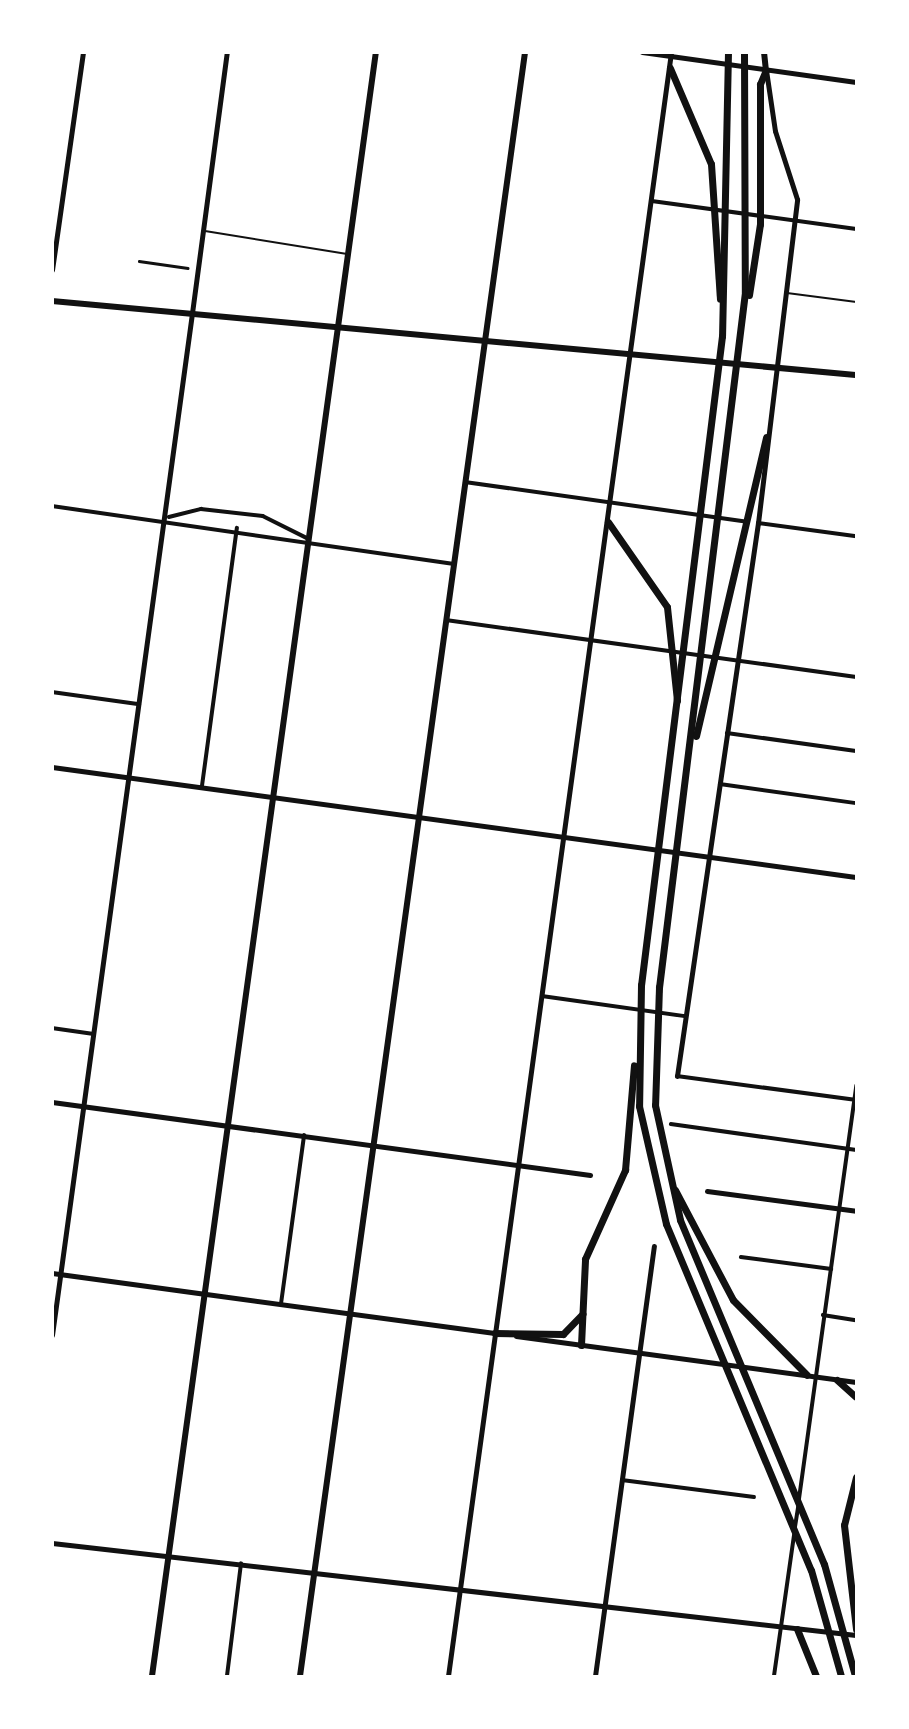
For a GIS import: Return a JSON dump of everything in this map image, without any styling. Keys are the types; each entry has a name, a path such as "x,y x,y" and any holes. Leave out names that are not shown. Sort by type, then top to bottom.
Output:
{"highway":[{"path":"581,1346 584,1262 624,1176 641,985 677,727 680,676 690,631 722,336 728,52"},
{"path":"744,52 746,272 699,678 659,987 655,1035 655,1105 670,1181 732,1344 814,1539 839,1611 855,1676"},
{"path":"670,68 711,164 722,336"},
{"path":"738,351 760,224 760,139 766,70"},
{"path":"685,785 743,521 766,437"},
{"path":"608,522 660,592 673,628 680,676"},
{"path":"636,1043 639,1106 666,1224 811,1570 841,1676"},
{"path":"679,1201 737,1306 811,1376"},
{"path":"495,1333 563,1334 582,1313"},
{"path":"837,1380 856,1397"},
{"path":"856,1478 844,1525 856,1629"},
{"path":"797,1629 816,1676"}],"main road":[{"path":"152,1676 376,52"},
{"path":"300,1676 525,52"},
{"path":"764,52 766,70"},
{"path":"52,301 856,375"}],"street":[{"path":"52,270 83,52"},
{"path":"52,1335 167,517 228,52"},
{"path":"642,52 856,82"},
{"path":"448,1676 671,55"},
{"path":"766,70 775,131 797,187 795,220 766,437 758,523 725,732 677,1076 855,1100"},
{"path":"652,201 856,229"},
{"path":"139,261 188,268"},
{"path":"465,482 743,521"},
{"path":"52,506 167,517 454,564"},
{"path":"167,517 201,509 264,516 292,525 309,540"},
{"path":"758,523 856,536"},
{"path":"202,788 237,528"},
{"path":"446,620 856,677"},
{"path":"52,692 139,704"},
{"path":"725,732 856,751"},
{"path":"52,767 856,877"},
{"path":"718,784 856,803"},
{"path":"542,996 686,1016"},
{"path":"52,1028 94,1034"},
{"path":"774,1676 811,1376 831,1269 856,1086"},
{"path":"52,1101 590,1175"},
{"path":"671,1124 856,1150"},
{"path":"281,1304 304,1136"},
{"path":"707,1191 856,1211"},
{"path":"595,1676 654,1247"},
{"path":"741,1257 831,1269"},
{"path":"52,1273 856,1382"},
{"path":"823,1315 856,1320"},
{"path":"622,1480 754,1497"},
{"path":"52,1543 856,1635"},
{"path":"227,1676 241,1564"}],"lane":[{"path":"203,231 348,254"},
{"path":"786,293 856,302"}]}
